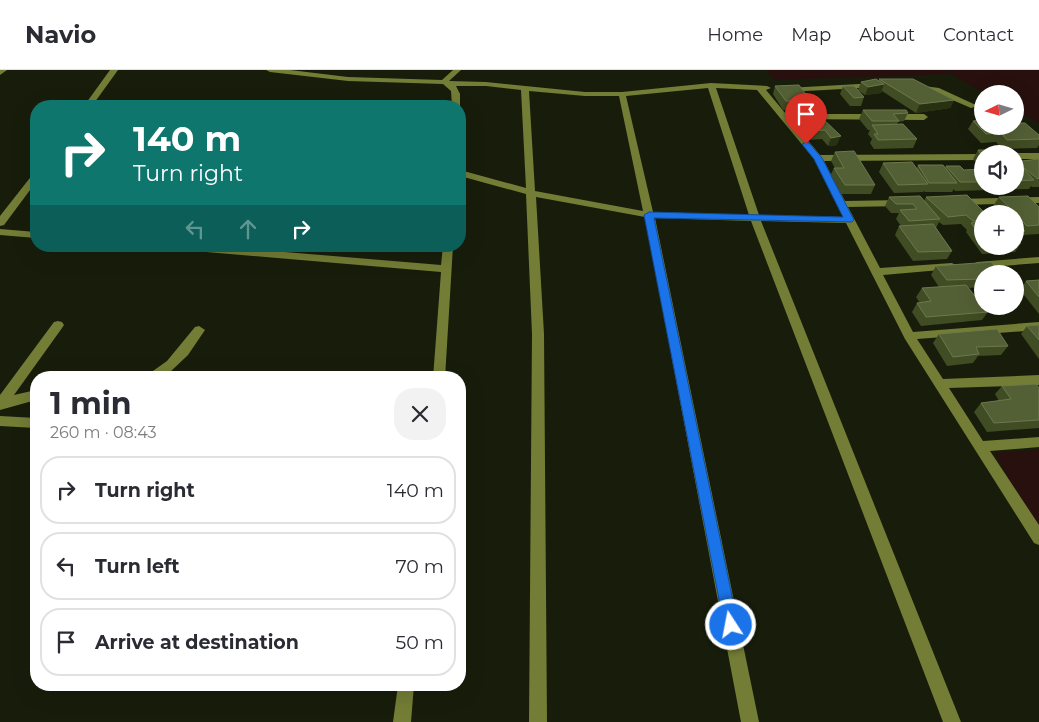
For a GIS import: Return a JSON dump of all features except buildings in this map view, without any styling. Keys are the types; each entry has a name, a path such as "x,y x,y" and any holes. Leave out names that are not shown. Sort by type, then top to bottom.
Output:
{"street":[{"path":"0,73 3,70"},
{"path":"92,100 114,70"},
{"path":"270,70 348,79 486,84 561,93 622,94 711,85 797,90 890,85"},
{"path":"447,83 457,70"},
{"path":"447,83 457,94 456,100"},
{"path":"711,85 755,219 952,722"},
{"path":"907,85 936,90 974,106"},
{"path":"525,88 538,334 538,722"},
{"path":"760,88 818,158 909,336 982,446 1039,538"},
{"path":"622,94 649,215 750,722"},
{"path":"784,116 924,116"},
{"path":"1024,156 1039,156"},
{"path":"818,158 974,157"},
{"path":"466,174 550,198 649,215 849,220"},
{"path":"0,223 30,184"},
{"path":"950,202 1039,200"},
{"path":"840,204 910,203"},
{"path":"0,232 30,234"},
{"path":"243,252 446,269"},
{"path":"439,371 447,252"},
{"path":"877,272 1039,260"},
{"path":"1,404 58,326"},
{"path":"909,336 1039,326"},
{"path":"162,371 179,359 199,330"},
{"path":"940,384 1039,380"},
{"path":"1,404 30,397"},
{"path":"0,421 30,423"},
{"path":"982,446 1039,442"},
{"path":"402,722 405,691"}],"shaded area":[{"path":"767,70 1039,70 1039,123 1024,115 1024,85 974,85 974,87 951,74 774,80"},
{"path":"1039,450 1039,530 994,453"}],"route":[{"path":"731,625 649,215 849,220 818,158 806,144"}]}
